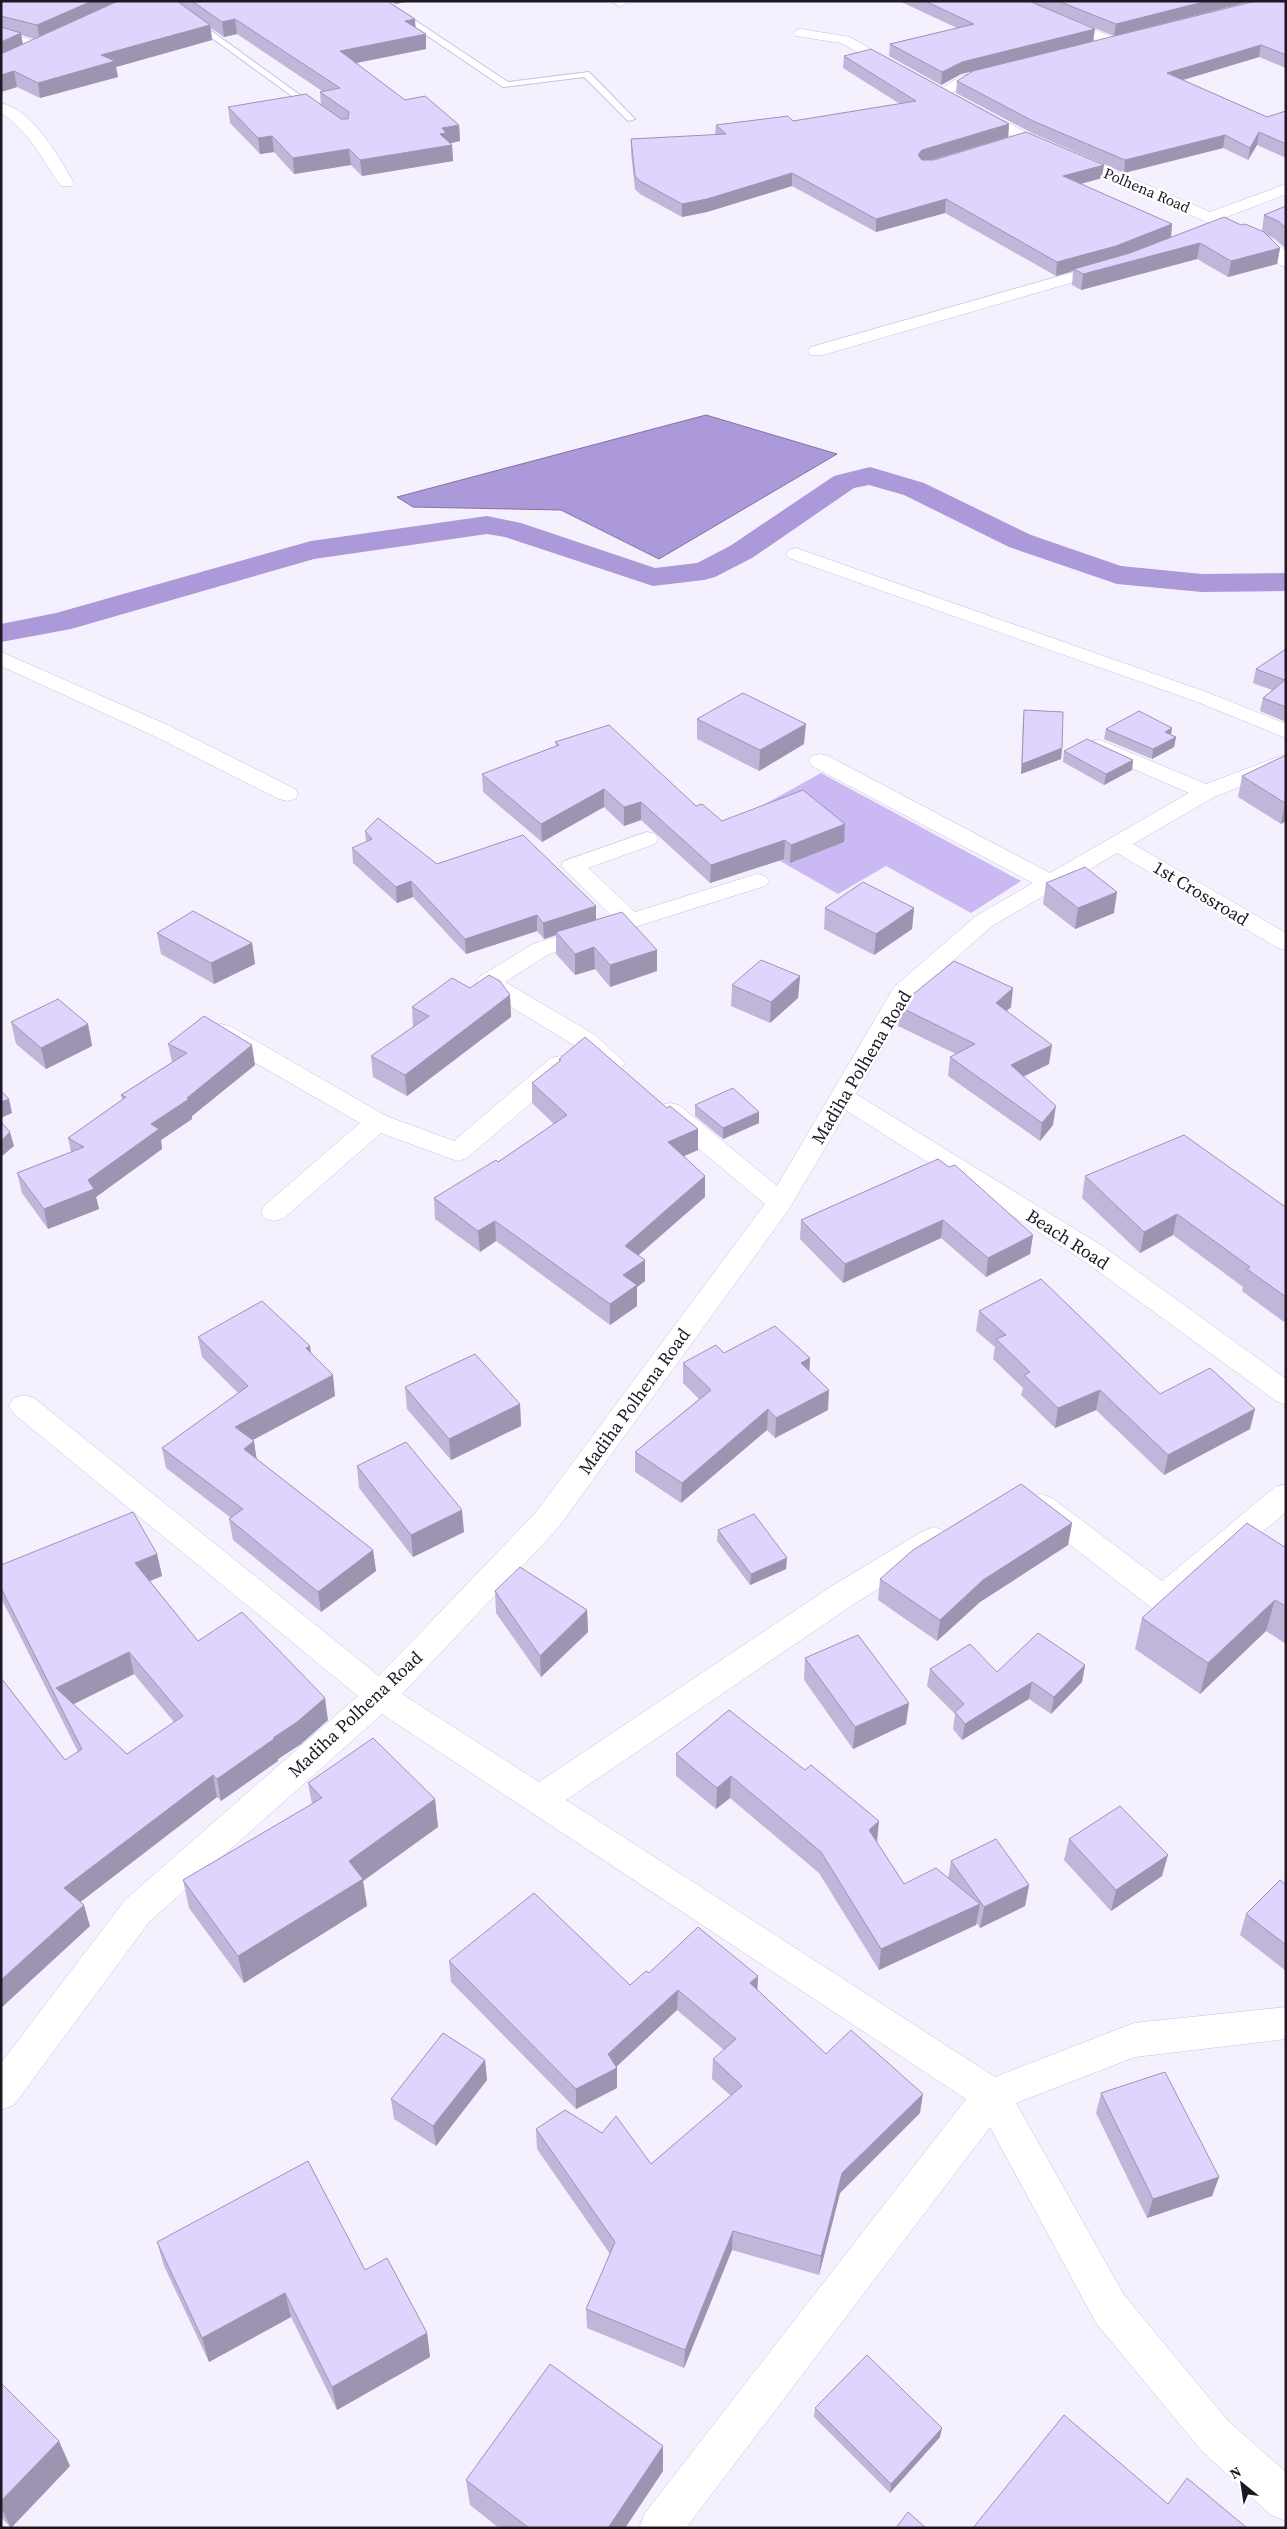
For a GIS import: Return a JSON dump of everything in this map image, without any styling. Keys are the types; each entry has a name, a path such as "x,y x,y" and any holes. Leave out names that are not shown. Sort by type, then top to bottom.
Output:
{"street":[{"path":"1010,1 1120,42 1087,50"},
{"path":"801,33 845,40 909,75"},
{"path":"1,35 40,47"},
{"path":"942,93 966,79 1003,70"},
{"name":"Polhena Road","path":"925,84 1026,138 1268,243 1286,262"},
{"path":"1,108 18,117 40,138 66,183"},
{"path":"1008,143 1026,138"},
{"path":"1199,234 1218,220 1286,189"},
{"path":"817,351 1121,264"},
{"path":"796,554 1202,697 1286,732"},
{"path":"1,658 162,731 287,794"},
{"path":"1096,744 1206,792"},
{"path":"820,760 1049,882"},
{"name":"Madiha Polhena Road","path":"1,2093 137,1911 380,1696 547,1520 780,1203 903,992 984,921 1206,792 1286,760"},
{"path":"631,921 572,866 647,838"},
{"name":"1st Crossroad","path":"1116,843 1286,943"},
{"path":"631,1078 586,1041 488,982 541,950 757,881"},
{"path":"219,1031 377,1122 458,1152 586,1041"},
{"path":"653,1097 780,1203"},
{"name":"Beach Road","path":"842,1097 1094,1254 1286,1394"},
{"path":"274,1212 377,1122"},
{"path":"24,1406 380,1696 992,2095 1110,2309 1215,2436 1286,2500"},
{"path":"1018,1488 1163,1598 1286,1495"},
{"path":"540,1800 843,1595 960,1524"},
{"path":"660,2528 992,2095 1134,2040 1286,2023"}],"lane":[{"path":"165,1 322,114"},
{"path":"380,1 506,85 586,74 631,119"}],"shaded area":[{"path":"706,415 837,454 659,559 561,510 413,507 397,497"},
{"path":"821,773 1021,881 971,913 886,866 838,894 722,828"}],"building":[{"path":"1,1 92,1 37,25 1,16"},
{"path":"118,1 177,1 210,25 101,55 115,61 38,83 14,71 1,75 1,54"},
{"path":"192,1 387,1 415,19 405,21 426,34 340,51 405,100 425,96 459,125 442,128 446,133 440,134 452,145 360,160 349,149 293,158 272,136 258,138 228,107 306,94 341,119 348,119 349,112 320,92 340,88 235,19 222,22"},
{"path":"925,1 1029,1 1095,29 962,62 942,72 890,44 974,24"},
{"path":"1058,1 1207,1 1116,24"},
{"path":"1256,1 1286,1 1286,55 1261,45 1167,73 1267,117 1286,111 1286,144 1259,132 1250,148 1225,135 1125,160 1033,121 957,81 973,71"},
{"path":"1,27 21,33 1,42"},
{"path":"871,49 1009,124 922,150 918,155 922,160 934,160 1026,132 1104,165 1063,176 1172,224 1116,246 1057,262 946,199 876,219 792,173 707,199 682,204 640,181 635,176 631,139 726,134 716,125 788,116 793,121 916,101 844,56"},
{"path":"1286,206 1286,228 1278,221 1264,215"},
{"path":"1224,217 1241,225 1245,224 1264,232 1280,248 1231,261 1200,243 1083,274 1074,269 1130,253"},
{"path":"1286,649 1286,707 1263,698 1285,680 1256,669"},
{"path":"743,693 806,724 760,750 697,719"},
{"path":"1024,710 1063,712 1062,748 1022,764"},
{"path":"1139,711 1172,728 1165,732 1176,737 1153,749 1106,729"},
{"path":"609,725 696,806 702,804 722,821 803,790 845,824 791,845 785,840 711,865 641,802 624,807 604,789 541,824 482,774 559,745 555,742"},
{"path":"1087,739 1133,760 1106,774 1064,751"},
{"path":"1286,755 1285,803 1242,776"},
{"path":"378,818 437,864 523,835 596,906 543,923 537,915 465,939 411,881 396,887 352,848 372,839 365,831"},
{"path":"1085,867 1117,892 1078,908 1046,883"},
{"path":"863,882 914,908 876,934 825,908"},
{"path":"193,911 252,943 211,963 157,933"},
{"path":"622,912 657,950 610,965 594,947 575,954 556,932"},
{"path":"761,960 800,976 771,1002 732,985"},
{"path":"954,961 1013,988 996,1003 1052,1045 1011,1065 1056,1106 1042,1123 950,1057 975,1044 900,1007 901,1004"},
{"path":"489,975 500,981 510,995 405,1075 371,1056 429,1016 412,1007 452,978 470,988"},
{"path":"58,999 88,1024 41,1048 11,1022"},
{"path":"204,1016 252,1045 187,1098 189,1099 151,1124 159,1129 88,1180 94,1189 44,1209 17,1173 84,1147 68,1138 126,1097 121,1095 187,1053 168,1044"},
{"path":"585,1037 667,1108 670,1106 698,1129 668,1142 705,1176 625,1246 645,1260 623,1275 637,1285 610,1304 495,1221 478,1231 434,1198 496,1160 498,1162 567,1115 532,1083 561,1060 559,1059"},
{"path":"733,1088 759,1112 723,1128 695,1105"},
{"path":"1,1091 9,1099 1,1102"},
{"path":"1,1122 10,1132 1,1141"},
{"path":"1184,1135 1284,1206 1286,1205 1286,1297 1247,1269 1250,1267 1177,1214 1144,1232 1085,1176"},
{"path":"938,1159 949,1167 955,1165 1033,1235 988,1258 943,1220 845,1264 801,1220"},
{"path":"1041,1279 1160,1394 1210,1368 1255,1409 1168,1455 1100,1390 1058,1408 1024,1375 1030,1372 996,1339 1006,1335 979,1311"},
{"path":"262,1301 310,1346 306,1348 333,1375 235,1427 254,1441 244,1449 373,1550 318,1592 229,1519 243,1509 162,1448 248,1386 198,1337"},
{"path":"775,1326 810,1358 801,1363 829,1390 776,1418 768,1409 682,1483 635,1452 711,1390 683,1363 716,1345 724,1353"},
{"path":"475,1354 520,1404 449,1439 405,1387"},
{"path":"406,1442 462,1510 411,1535 357,1466"},
{"path":"1021,1484 1072,1523 983,1580 940,1620 880,1579 913,1550"},
{"path":"133,1512 157,1554 135,1563 198,1641 242,1612 325,1698 297,1722 217,1779 213,1775 64,1888 84,1905 1,1980 1,1678 65,1760 82,1749 1,1588 1,1565","holes":["129,1652 183,1716 127,1754 56,1688"]},
{"path":"754,1514 787,1558 751,1574 718,1530"},
{"path":"1247,1523 1286,1548 1286,1606 1275,1600 1208,1663 1142,1618"},
{"path":"520,1567 587,1610 540,1656 495,1591"},
{"path":"1038,1633 1085,1665 1054,1697 1032,1682 965,1724 955,1712 964,1704 930,1669 970,1644 997,1672"},
{"path":"858,1635 909,1703 855,1727 805,1658"},
{"path":"729,1710 805,1770 811,1765 879,1821 869,1830 904,1884 936,1868 980,1904 881,1949 821,1852 731,1776 717,1788 676,1754"},
{"path":"373,1738 435,1799 349,1861 363,1879 238,1956 183,1880 322,1798 308,1783"},
{"path":"1120,1806 1168,1855 1116,1890 1069,1839"},
{"path":"996,1839 1029,1885 984,1907 951,1861"},
{"path":"1280,1880 1286,1885 1286,1945 1246,1914"},
{"path":"534,1893 630,1985 646,1971 649,1973 698,1927 758,1976 750,1983 826,2054 851,2030 923,2094 842,2173 821,2256 733,2231 685,2350 586,2309 615,2242 536,2129 565,2110 602,2133 616,2116 651,2164 742,2086 713,2059 736,2039 678,1990 608,2054 617,2068 576,2089 449,1961"},
{"path":"443,2033 485,2060 433,2126 391,2099"},
{"path":"1165,2072 1219,2177 1153,2199 1101,2093"},
{"path":"308,2161 365,2270 387,2258 427,2333 332,2387 285,2293 202,2338 157,2242"},
{"path":"867,2355 942,2428 891,2484 815,2408"},
{"path":"550,2364 663,2446 608,2528 529,2528 466,2480"},
{"path":"1,2383 59,2441 1,2501"},
{"path":"1064,2415 1168,2504 1187,2478 1247,2528 973,2528"},
{"path":"908,2512 926,2528 896,2528"}],"waterway":[{"path":"1,633 60,622 311,550 487,525 511,529 653,577 704,571 741,552 844,482 870,476 914,489 1020,541 1117,575 1202,583 1286,582"}]}
